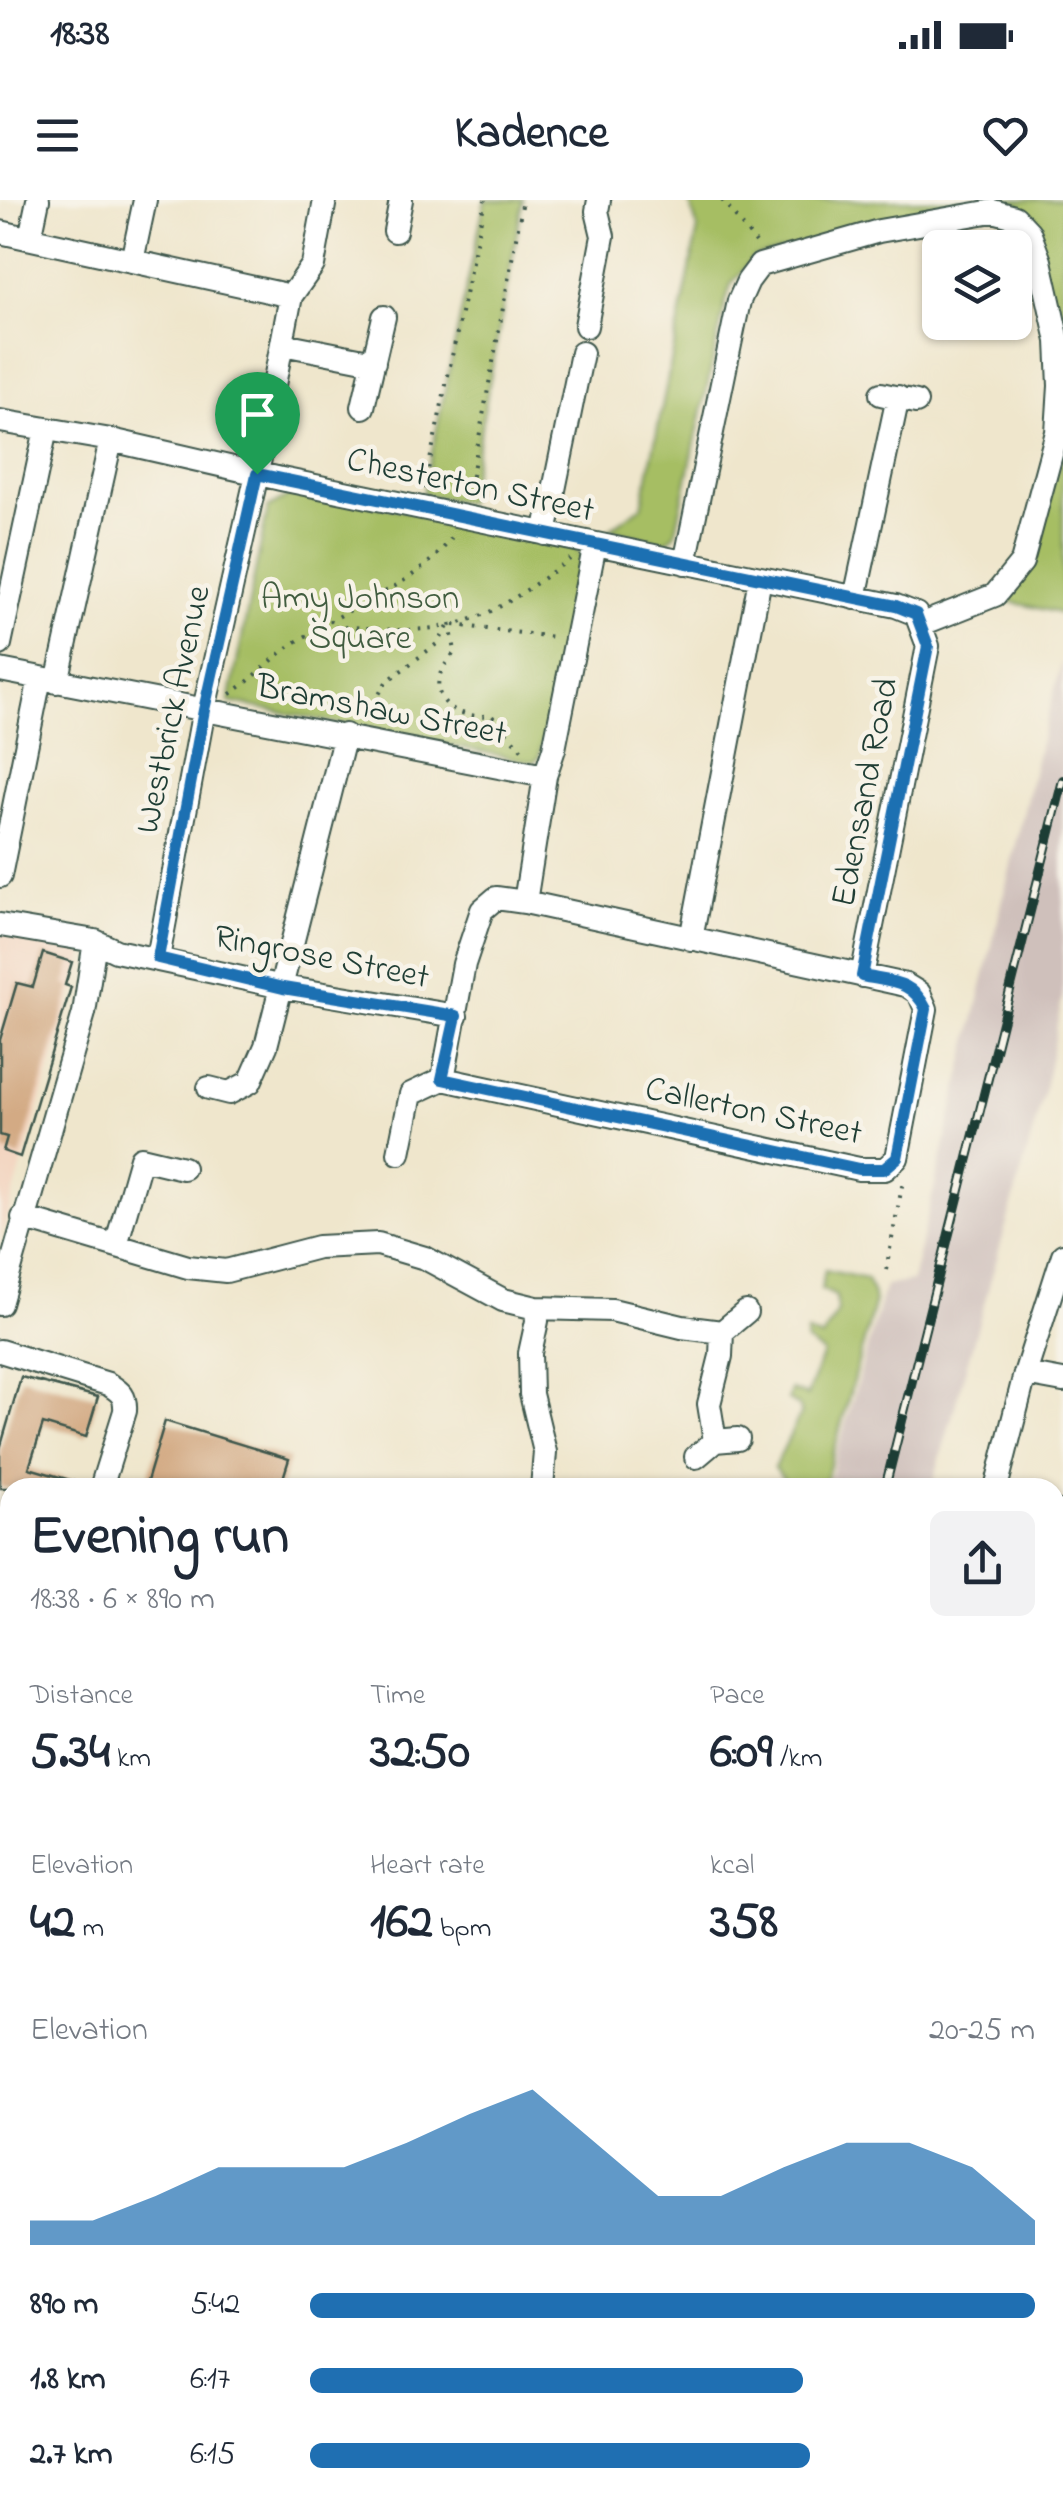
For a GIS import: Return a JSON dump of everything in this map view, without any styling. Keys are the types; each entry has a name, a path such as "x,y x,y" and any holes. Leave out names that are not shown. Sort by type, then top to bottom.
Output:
{"street":[{"path":"30,238 38,200"},
{"path":"132,260 145,200"},
{"name":"Westbrick Avenue","path":"158,958 204,710 257,474 291,296 312,265 325,200"},
{"path":"394,231 401,200"},
{"path":"586,326 603,236 597,211 599,200"},
{"path":"685,563 739,301 760,265 878,231 993,210 1015,217 1030,232 1058,340 1057,432 1022,562 994,595 922,624"},
{"path":"0,232 291,296"},
{"path":"363,407 384,317"},
{"path":"282,344 374,362"},
{"path":"545,534 582,352"},
{"path":"855,598 898,397"},
{"name":"Chesterton Street","path":"0,421 111,440 257,474 896,606 916,614 922,624"},
{"path":"0,644 46,429"},
{"path":"0,876 111,440"},
{"name":"Bramshaw Street","path":"0,670 545,776 554,749 594,544"},
{"path":"691,939 760,579"},
{"name":"Edensand Road","path":"862,976 928,646 922,624"},
{"path":"227,1118 219,1091 250,1082 266,1046 346,735"},
{"path":"524,902 545,776"},
{"name":"Callerton Street","path":"442,1079 859,1169 884,1169 897,1158 926,1009 919,994 906,985 496,898 482,910 470,946 456,1016"},
{"name":"Ringrose Street","path":"0,925 95,941 116,951 283,988 456,1016"},
{"path":"0,1304 84,1013 95,941"},
{"path":"399,1153 412,1094 442,1079 456,1016"},
{"path":"116,1245 141,1158 183,1168"},
{"path":"23,1218 188,1266 226,1271 318,1247 378,1244 425,1258 503,1300 536,1308 612,1310 722,1332 746,1312"},
{"path":"999,1478 1025,1374 1063,1255"},
{"path":"536,1308 538,1321 530,1354 531,1394 545,1452 543,1478"},
{"path":"696,1457 726,1440 708,1404 721,1356 722,1332"},
{"path":"0,1350 120,1391 126,1399 125,1411 104,1478"},
{"path":"1025,1374 1063,1381"}],"path":[{"path":"420,508 485,200"},
{"path":"204,710 242,687 274,658 338,614 417,572 450,539 464,517 524,200"},
{"path":"722,200 770,261"},
{"path":"312,633 349,627 396,630 474,619 507,605 594,544"},
{"path":"450,624 544,633 575,644"},
{"path":"346,735 360,728 386,682 438,643 450,624"},
{"path":"450,624 455,651 442,670 438,686 444,700 457,714 472,718 491,714 545,776"},
{"path":"886,1270 906,1164 897,1158"}],"shaded area":[{"path":"1063,659 1063,994 1043,1096 935,1478 830,1478 885,1286 912,1281"},
{"path":"0,930 85,951 0,1240"}],"green space":[{"path":"485,200 523,200 467,503 423,494"},
{"path":"978,200 754,257 731,284 725,304 675,535 664,543 610,529 642,506 698,229 689,201"},
{"path":"983,200 1063,200 1063,324 1032,243 1032,230 1027,230 1018,207"},
{"path":"1063,443 1063,614 1007,601 1030,565"},
{"name":"Amy Johnson Square","path":"299,490 574,544 582,557 539,758 533,762 229,702 268,508"},
{"path":"825,1270 867,1279 875,1301 826,1478 782,1478 774,1468 801,1413 799,1406 788,1400 791,1390 807,1396 823,1353 806,1341 807,1333 822,1338 838,1312 836,1296 821,1289"}],"building":[{"path":"43,953 72,962 65,985 71,987 20,1157 3,1151 7,1137 0,1135 0,1040 17,983 33,987"},
{"path":"21,1377 98,1397 86,1437 43,1424 29,1468 63,1478 0,1478 0,1449"},
{"path":"165,1421 289,1459 283,1478 148,1478"}],"railway":[{"path":"888,1478 1063,780"}],"route":[{"path":"257,474 896,606 916,614 928,646 862,976 906,985 919,994 926,1009 897,1158 884,1169 859,1169 442,1079 456,1016 283,988 158,958 204,710 257,474"}]}
